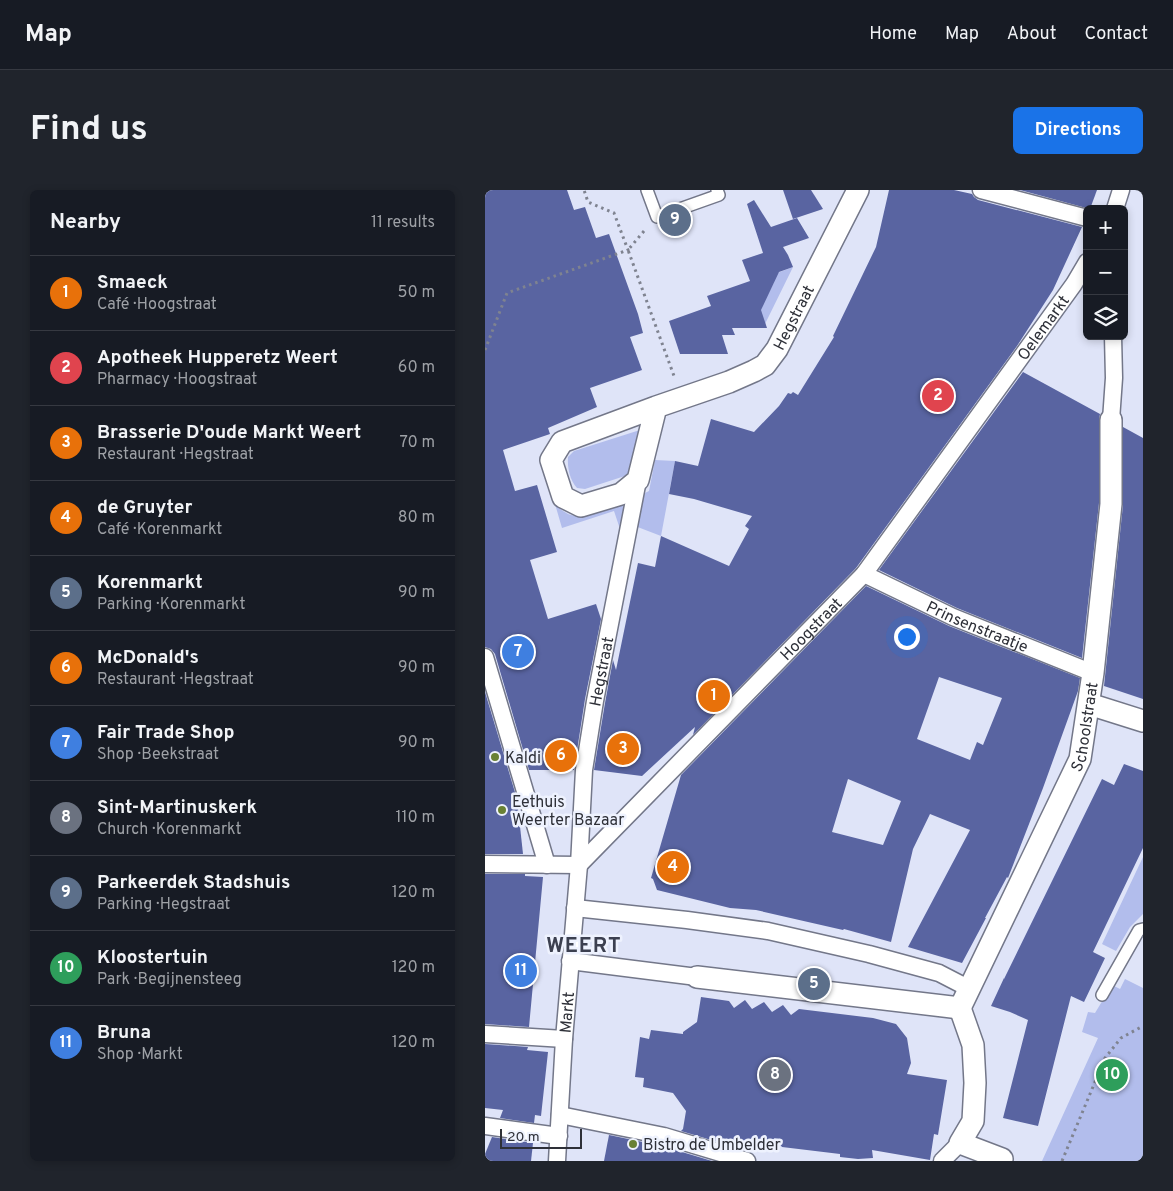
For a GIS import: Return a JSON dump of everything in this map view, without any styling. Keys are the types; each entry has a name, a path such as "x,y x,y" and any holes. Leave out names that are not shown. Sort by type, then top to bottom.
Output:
{"street":[{"name":"Hegstraat","path":"638,480 621,494 581,506 563,497 551,460 562,442 729,382 765,365 777,349 858,190"},
{"path":"981,190 1083,217"},
{"path":"1116,205 1121,190"},
{"name":"Oelemarkt","path":"1015,367 1083,269"},
{"path":"1111,420 1114,378 1113,340"},
{"name":"Hoogstraat","path":"579,865 864,574 1015,367"},
{"name":"Hegstraat","path":"579,865 584,770 595,701 638,480 656,407"},
{"name":"Schoolstraat","path":"960,1008 1080,759 1093,673 1111,504 1111,420"},
{"name":"Prinsenstraatje","path":"864,574 953,617 1093,673"},
{"path":"485,657 547,865"},
{"path":"1089,704 1143,721"},
{"path":"485,864 579,865"},
{"name":"Markt","path":"557,1161 564,1039 579,865"},
{"path":"575,908 693,920 768,931 869,954 939,973 970,989"},
{"path":"570,961 960,1008 973,1045 975,1083 973,1121 960,1143 942,1161"},
{"path":"485,1034 564,1039"},
{"path":"560,1115 664,1136 747,1161"},
{"path":"485,1126 559,1136"},
{"path":"960,1143 1001,1160"}],"lane":[{"path":"647,190 657,217 719,195 717,190"},
{"path":"1102,995 1139,930 1143,928"}],"path":[{"path":"584,190 588,202 614,213 671,368"},
{"path":"485,350 507,293 628,250 657,217"},
{"path":"1062,1161 1105,1058 1121,1038 1143,1026"}],"shaded area":[{"path":"793,267 765,324 758,303 765,300 774,282 772,275"},
{"path":"640,430 631,474 585,489 577,488 569,474 568,465 568,457 574,451"},
{"path":"655,460 675,461 661,536 635,526 641,495 649,491"},
{"path":"625,501 620,529 614,511 562,528 555,504 566,513 575,516"},
{"path":"1143,857 1143,914 1130,927 1116,951 1102,944"},
{"path":"1125,979 1143,988 1143,1161 1042,1161 1098,1038 1082,1032 1088,1012 1095,1013 1112,985 1120,989"}],"building":[{"path":"485,190 567,190 574,210 585,207 596,238 609,234 643,333 630,337 642,370 590,388 597,407 548,428 550,434 503,450 515,491 537,485 557,552 530,560 548,619 596,604 601,619 585,699 574,770 529,770 495,654 491,649 485,647"},
{"path":"783,190 811,190 823,209 793,219"},
{"path":"889,190 954,190 972,194 978,200 1082,227 1053,290 1017,346 856,568 693,735 695,727 642,776 594,770 613,660 616,670 638,563 655,567 661,536 729,566 749,529 745,526 752,516 694,499 669,494 675,461 698,466 711,419 754,432 779,406 788,393 791,394 793,392 798,395 834,337 876,247"},
{"path":"1020,190 1097,190 1091,205 1083,205 1083,207"},
{"path":"754,200 771,227 797,218 809,238 783,247 793,267 779,272 761,310 767,328 732,328 735,335 722,335 728,354 680,354 669,321 711,306 707,296 750,281 742,260 763,253 747,204"},
{"path":"1023,372 1100,414 1099,503 1082,658 957,608 879,570"},
{"path":"1123,427 1143,438 1143,699 1104,686 1123,505"},
{"path":"866,586 949,626 1080,678 1078,691 1008,878 962,963 908,947 970,830 930,814 913,849 891,942 844,929 756,910 730,908 657,890 651,878 681,775","holes":["939,677 1002,698 983,745 977,742 970,760 917,739","848,779 901,801 883,845 832,832"]},
{"path":"485,692 517,799 523,854 485,854"},
{"path":"1124,764 1143,771 1143,848 1093,952 1105,958 1084,1002 1071,996 1038,1126 1003,1118 1028,1020 991,1006 1102,779 1114,785"},
{"path":"485,874 525,874 525,876 543,877 529,1027 485,1024"},
{"path":"701,997 729,1001 734,1008 745,1000 752,1009 764,1002 772,1012 783,1005 791,1015 799,1009 873,1018 896,1024 907,1038 911,1063 907,1074 947,1080 938,1135 934,1134 930,1160 872,1150 873,1158 840,1157 840,1154 782,1147 775,1138 763,1146 756,1135 738,1148 681,1131 686,1111 673,1093 643,1087 644,1078 635,1077 640,1037 649,1039 651,1030 683,1034 683,1032 697,1022"},
{"path":"485,1044 528,1047 527,1050 548,1052 541,1116 535,1115 534,1123 500,1118 503,1110 485,1108"},
{"path":"609,1135 662,1146 712,1161 604,1161"},
{"path":"492,1137 533,1143 531,1161 485,1161 485,1154"}],"place":[{"name":"Parkeerdek Stadshuis","path":"675,220"},
{"name":"Apotheek Hupperetz Weert","path":"938,396"},
{"name":"Fair Trade Shop","path":"518,652"},
{"name":"Smaeck","path":"714,696"},
{"name":"Brasserie D'oude Markt Weert","path":"623,749"},
{"name":"McDonald's","path":"561,756"},
{"name":"Kaldi","path":"495,757"},
{"name":"Eethuis Weerter Bazaar","path":"502,810"},
{"name":"de Gruyter","path":"673,867"},
{"name":"Bruna","path":"521,971"},
{"name":"Korenmarkt","path":"814,984"},
{"name":"Sint-Martinuskerk","path":"775,1075"},
{"name":"Kloostertuin","path":"1112,1075"},
{"name":"Bistro de Umbelder","path":"633,1144"}],"district":[{"name":"WEERT","path":"584,945"}]}
